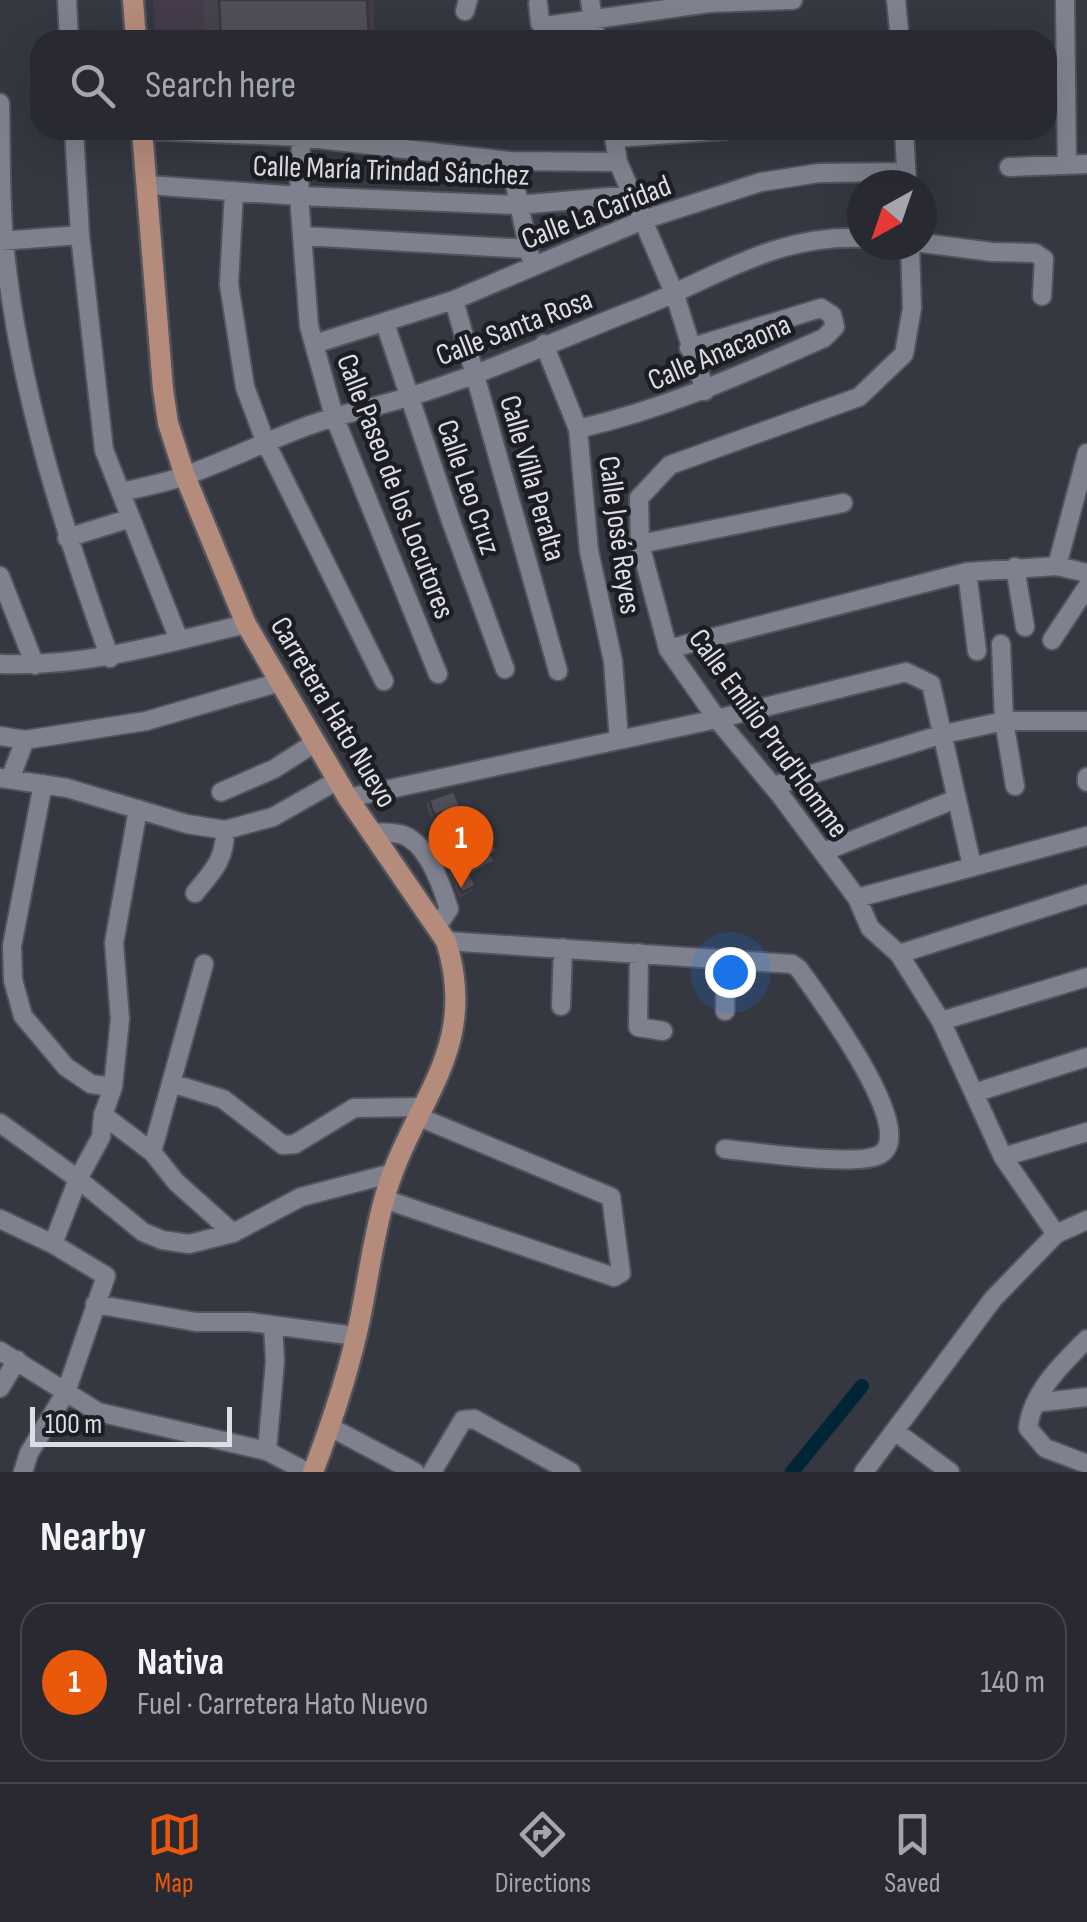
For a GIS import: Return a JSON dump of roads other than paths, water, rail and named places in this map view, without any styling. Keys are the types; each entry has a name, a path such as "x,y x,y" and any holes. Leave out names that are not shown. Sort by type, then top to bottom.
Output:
{"main road":[{"path":"133,0 135,30"},
{"name":"Carretera Hato Nuevo","path":"145,140 163,389 168,423 186,476 246,624 370,832 442,934 453,963 456,1017 451,1048 384,1199 356,1336 330,1428 310,1472"}],"street":[{"path":"67,0 68,30"},
{"path":"590,0 594,30"},
{"path":"598,30 709,4 793,0"},
{"path":"896,0 899,30"},
{"path":"1065,0 1067,165"},
{"path":"538,4 540,24 584,30"},
{"path":"0,103 2,241 22,358 67,538 110,658"},
{"path":"75,140 80,235 104,450 180,640"},
{"name":"Calle Paseo de los Locutores","path":"301,140 299,196 309,326 334,416 438,674"},
{"path":"428,140 510,161 618,162"},
{"path":"615,140 618,162 674,295 705,391"},
{"path":"904,140 906,170"},
{"path":"303,236 530,258 510,161"},
{"path":"1009,167 1087,164"},
{"name":"Calle La Caridad","path":"314,344 454,300 530,258 761,182 819,173 847,175"},
{"name":"Calle María Trindad Sánchez","path":"148,185 518,205 632,195"},
{"path":"234,191 229,284 245,387 265,441 384,681"},
{"path":"2,241 80,235"},
{"name":"Calle Santa Rosa","path":"120,492 186,476 334,416 409,397 674,295 724,268 775,248 847,237"},
{"path":"937,244 992,252 1035,252 1044,259 1042,296"},
{"name":"Calle Emilio Prud'Homme","path":"910,260 912,308 904,354 859,397 670,464 639,498 640,544 668,649 717,719 858,898 870,928 900,954 941,1021 1003,1157 1056,1234"},
{"name":"Calle Villa Peralta","path":"454,300 558,671"},
{"name":"Calle Anacaona","path":"578,429 642,414 705,391 824,338 835,327 832,314 820,308 689,348"},
{"name":"Calle Leo Cruz","path":"385,323 505,669"},
{"name":"Calle José Reyes","path":"544,344 578,429 589,551 613,661 619,740"},
{"path":"1057,566 1087,453"},
{"path":"640,544 842,502"},
{"path":"67,538 131,518"},
{"path":"668,649 967,572 1057,566 1087,573"},
{"path":"1015,567 1024,627"},
{"path":"967,572 977,651"},
{"path":"0,576 35,666"},
{"path":"1052,640 1087,587"},
{"path":"0,664 35,666 110,658 246,624"},
{"path":"1001,644 1004,721 1015,786"},
{"path":"25,740 5,779 43,784 187,824 225,830 273,817 343,789 619,740 906,672 931,684 972,866"},
{"path":"0,736 25,740 146,721 280,682"},
{"path":"773,786 940,735 1004,721 1087,720"},
{"path":"220,792 274,769 316,742"},
{"path":"43,784 6,952 24,1016 66,1067 91,1084 113,1086"},
{"path":"823,852 956,799"},
{"path":"53,1244 78,1179 100,1137 113,1086 120,1019 114,943 138,810"},
{"path":"195,893 220,864 225,830"},
{"path":"370,832 403,835 418,845 449,909 442,934 564,948 792,964 800,969 853,1046 889,1120 889,1147 882,1154 854,1160 725,1149"},
{"path":"858,898 1087,836"},
{"path":"900,954 1087,894"},
{"path":"561,1006 564,948"},
{"path":"639,953 638,1027 663,1030"},
{"path":"725,1011 726,958"},
{"path":"152,1152 204,964"},
{"path":"941,1021 1087,976"},
{"path":"974,1093 1087,1057"},
{"path":"171,1083 223,1098 283,1145 295,1144 354,1108 422,1112 610,1197 621,1273 614,1277 384,1199"},
{"path":"104,1115 152,1152 176,1182 233,1233"},
{"path":"0,1123 130,1222 162,1240 189,1244 233,1233 301,1197 393,1173"},
{"path":"1003,1157 1087,1132"},
{"path":"0,1218 106,1276 66,1392 29,1454 23,1472"},
{"path":"864,1472 993,1300 1056,1234 1087,1220"},
{"path":"95,1304 196,1322 273,1325 356,1336"},
{"path":"267,1452 274,1379 273,1325"},
{"path":"1087,1338 1035,1403 1028,1428 1034,1438 1055,1453 1087,1464"},
{"path":"0,1388 8,1356 98,1412 267,1452 310,1472"},
{"path":"1035,1403 1087,1397"},
{"path":"432,1472 454,1432 464,1420 474,1419 571,1472"},
{"path":"330,1428 416,1472"},
{"path":"896,1432 950,1472"}],"waterway":[{"path":"792,1472 862,1386"}],"place":[{"name":"Nativa","path":"461,888"}]}
